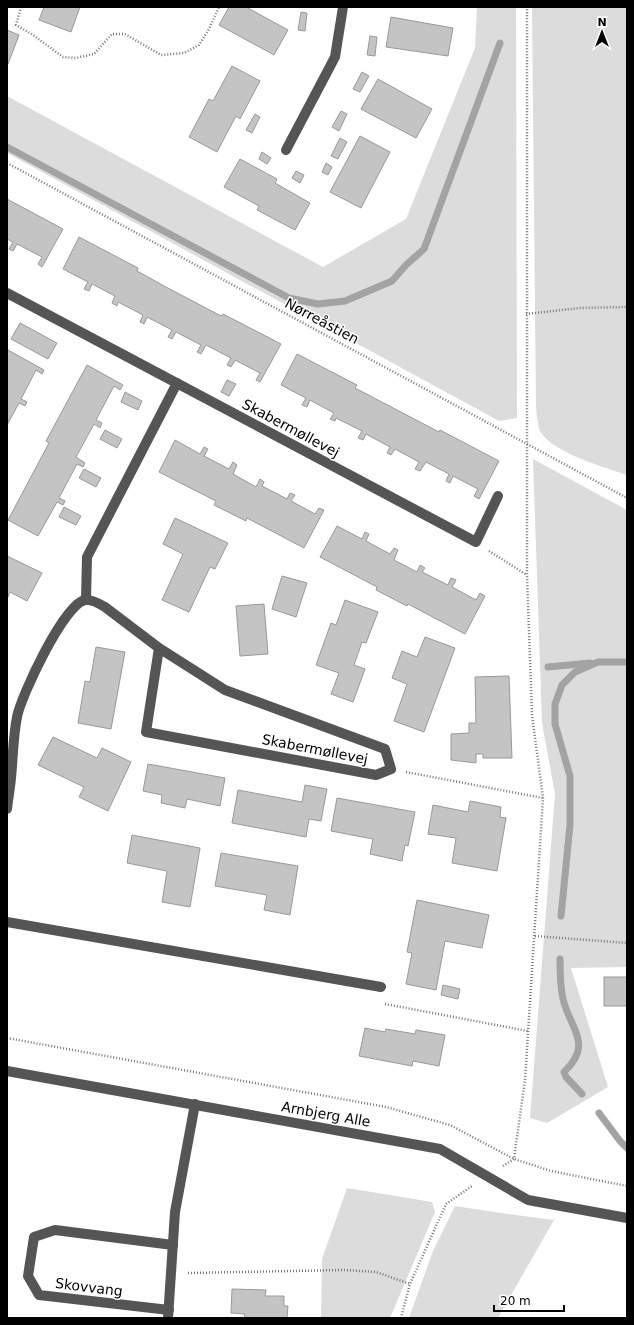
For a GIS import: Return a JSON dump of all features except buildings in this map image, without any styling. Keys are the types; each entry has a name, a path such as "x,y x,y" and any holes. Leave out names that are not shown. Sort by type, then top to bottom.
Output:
{"street":[{"path":"286,150 336,57 343,7"},
{"name":"Skabermøllevej","path":"7,293 476,542"},
{"path":"7,809 17,716 29,681 50,642 76,605 86,600 87,557 177,383"},
{"path":"476,542 498,496"},
{"name":"Skabermøllevej","path":"86,600 96,602 105,607 159,648 225,690 385,749 391,769 376,775 146,732 159,648"},
{"path":"7,922 381,987"},
{"name":"Arnbjerg Alle","path":"7,1071 440,1149 528,1200 627,1218"},
{"name":"Skovvang","path":"173,1245 55,1230 34,1237 28,1276 39,1295 169,1314 175,1212 195,1104"}],"path":[{"path":"21,7 16,25 33,35 63,57 76,58 94,54 112,34 124,34 161,55 184,53 199,45 209,29 219,7"},
{"path":"401,1318 410,1284 446,1204 514,1159 525,1080 543,798 532,715 527,576 527,7"},
{"name":"Nørreåstien","path":"7,162 627,498"},
{"path":"526,314 580,308 627,307"},
{"path":"476,542 527,576"},
{"path":"391,769 543,798"},
{"path":"534,936 627,943"},
{"path":"381,987 381,1003 528,1031"},
{"path":"7,1038 386,1107 450,1125 514,1159 550,1171 627,1186"},
{"path":"171,1273 344,1270 376,1272 410,1284"}],"shaded area":[{"path":"477,7 516,7 517,418 499,421 7,153 7,96 323,267 406,219 475,48"},
{"path":"532,7 627,7 627,475 594,464 558,448 542,434 538,425 536,407"},
{"path":"533,459 627,510 627,967 571,968 608,1087 547,1123 530,1118 555,794 542,723"},
{"path":"347,1188 432,1202 435,1212 390,1318 321,1318 322,1259"},
{"path":"455,1206 554,1220 498,1318 409,1318 433,1251"}],"waterway":[{"path":"7,147 289,298 318,304 345,301 392,281 406,265 424,249 500,43"},
{"path":"561,916 570,825 570,776 555,724 555,704 562,685 575,672 598,662 627,662"},
{"path":"548,667 590,663"},
{"path":"560,959 563,999 579,1045 573,1062 564,1072 566,1077 582,1094"},
{"path":"599,1113 627,1148"}]}
